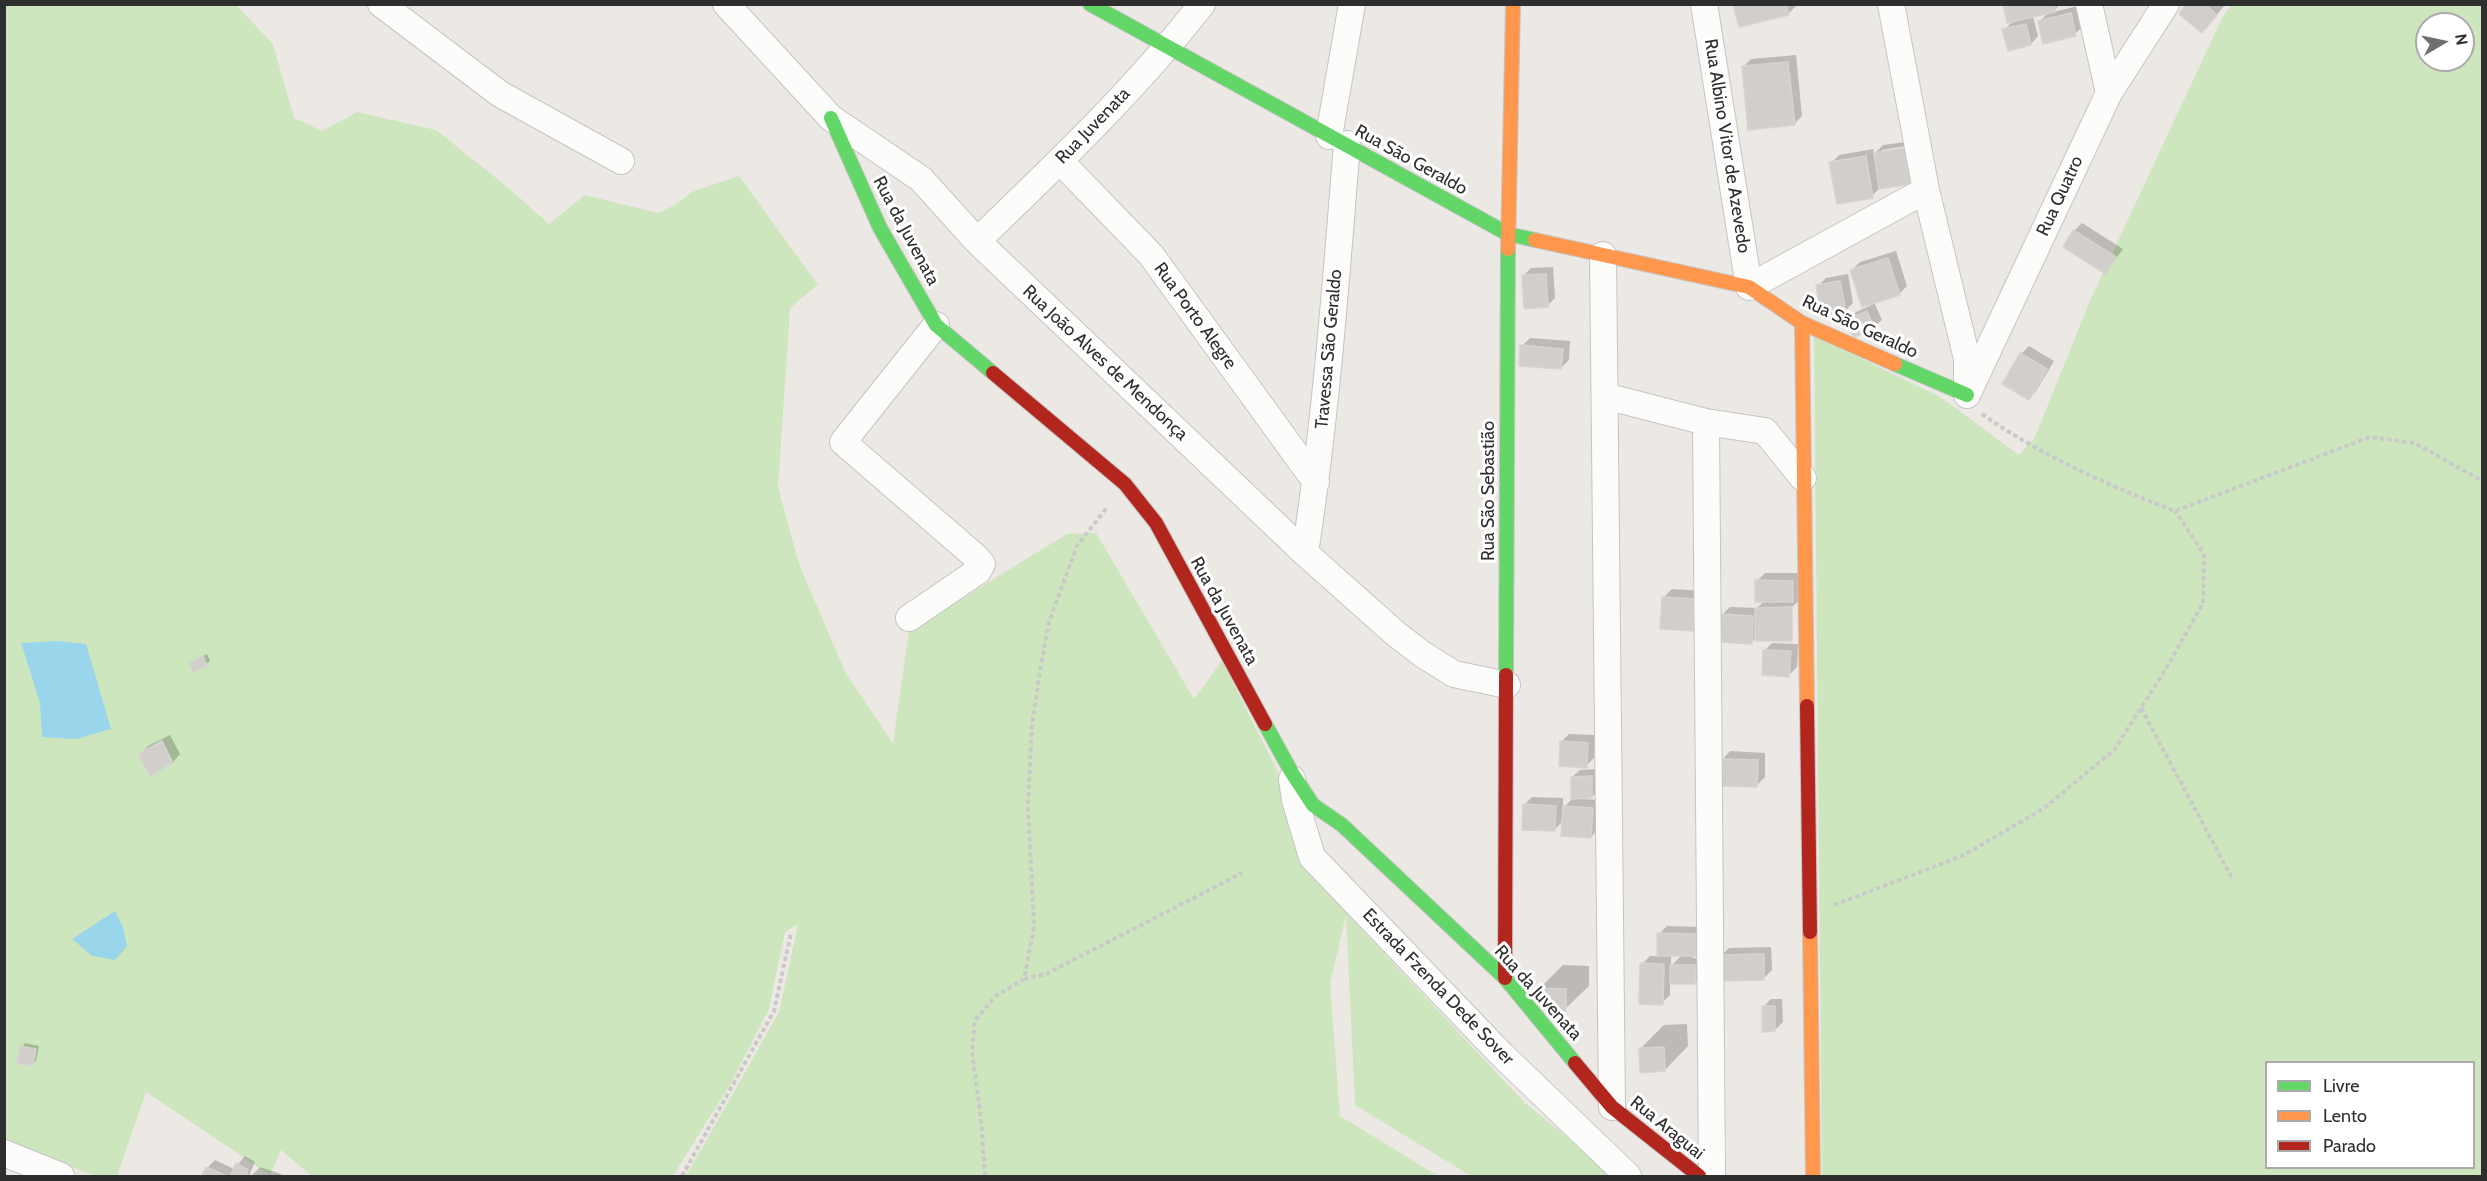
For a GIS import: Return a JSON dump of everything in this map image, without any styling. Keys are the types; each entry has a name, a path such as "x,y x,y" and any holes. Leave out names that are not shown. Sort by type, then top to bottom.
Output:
{"street":[{"path":"381,4 500,94 621,161"},
{"name":"Rua João Alves de Mendonça","path":"726,4 831,118 921,179 977,242 1305,553 1396,634 1454,674 1507,686"},
{"name":"Rua São Geraldo","path":"1090,4 1508,234 1749,287 1802,323 1967,395"},
{"name":"Rua Juvenata","path":"977,242 1060,161 1168,48 1202,4"},
{"name":"Travessa São Geraldo","path":"1305,553 1316,482 1338,140 1352,4"},
{"name":"Rua São Sebastião","path":"1505,978 1508,234 1513,4"},
{"name":"Rua Albino Vitor de Azevedo","path":"1704,4 1749,287"},
{"path":"1891,4 1926,190 1967,358 1967,395"},
{"path":"2089,4 2109,93"},
{"name":"Rua Quatro","path":"1967,395 2109,93 2166,4"},
{"name":"Rua da Juvenata","path":"831,118 880,228 936,325 1125,484 1156,522 1292,773 1313,805 1342,825 1505,978 1612,1107"},
{"name":"Rua Porto Alegre","path":"1060,161 1151,255 1316,482"},
{"path":"1749,287 1926,190"},
{"path":"1602,255 1612,1107"},
{"path":"1802,323 1813,1176"},
{"path":"909,618 978,571 982,564 843,442 936,325"},
{"path":"1605,396 1706,422 1765,431 1803,478"},
{"path":"1706,422 1712,1176"},
{"name":"Estrada Fzenda Dede Sover","path":"1292,773 1295,800 1312,857 1501,1054 1628,1176"},
{"name":"Rua Araguai","path":"1612,1107 1699,1176"},
{"path":"4,1153 61,1176"}],"path":[{"path":"1810,914 1962,856 2043,808 2114,750 2166,669 2202,603 2204,554 2175,511 2105,484 2021,441 1978,411 1967,395"},
{"path":"2175,511 2370,437 2415,443 2482,481"},
{"path":"1023,979 1034,927 1028,806 1032,725 1049,622 1077,546 1125,484"},
{"path":"2141,708 2233,880"},
{"path":"985,1176 981,1119 972,1051 975,1020 997,995 1023,979 1046,974 1242,873"},
{"path":"682,1176 774,1011 791,933"}],"green space":[{"path":"4,5 236,5 273,44 294,118 322,131 357,112 436,130 511,190 549,224 585,195 658,213 675,205 694,191 739,176 818,285 790,308 778,487 799,564 846,674 893,743 909,631 1067,534 1096,533 1194,699 1222,661 1282,780 1306,862 1346,913 1524,1102 1614,1176 1471,1176 1355,1105 1346,915 1330,984 1340,1116 1438,1176 686,1176 779,1012 798,924 785,932 769,1009 731,1083 673,1176 312,1176 281,1150 270,1175 146,1092 117,1176 96,1176 5,1143"},
{"path":"2232,5 2482,5 2482,1176 1822,1176 1814,335 1942,398 2019,455 2035,437 2089,303 2223,16"}],"water":[{"path":"57,641 86,644 111,729 76,739 42,737 40,703 21,643"},
{"path":"115,911 123,927 127,946 115,960 92,956 72,939"}],"building":[{"path":"1733,4 1786,4 1789,15 1739,27"},
{"path":"2003,4 2054,4 2055,12 2007,23"},
{"path":"2186,4 2205,4 2217,15 2202,33 2179,14"},
{"path":"2071,13 2076,36 2043,44 2038,21"},
{"path":"2026,24 2031,45 2008,51 2002,29"},
{"path":"1788,62 1795,125 1748,130 1742,66"},
{"path":"1905,148 1911,184 1879,189 1874,153"},
{"path":"1866,156 1873,198 1837,204 1829,162"},
{"path":"2073,230 2116,257 2106,274 2063,247"},
{"path":"1888,258 1900,295 1862,307 1850,270"},
{"path":"1546,274 1548,307 1524,309 1522,275"},
{"path":"1840,281 1846,312 1821,316 1816,285"},
{"path":"1867,311 1875,329 1854,337 1846,320"},
{"path":"1520,345 1563,349 1561,369 1519,366"},
{"path":"2020,353 2047,369 2029,400 2002,384"},
{"path":"1755,580 1793,581 1793,602 1755,602"},
{"path":"1662,597 1695,599 1693,631 1660,629"},
{"path":"1792,607 1792,641 1755,641 1755,608"},
{"path":"1721,614 1753,616 1752,644 1719,642"},
{"path":"1763,650 1791,651 1789,677 1762,675"},
{"path":"203,656 207,666 193,672 189,663"},
{"path":"162,741 173,763 150,776 138,754"},
{"path":"1560,741 1588,743 1587,768 1559,766"},
{"path":"1721,759 1758,760 1757,787 1720,786"},
{"path":"1592,776 1592,798 1571,799 1571,777"},
{"path":"1523,804 1556,806 1555,831 1522,830"},
{"path":"1563,806 1593,808 1591,838 1561,836"},
{"path":"1657,933 1696,934 1696,956 1657,956"},
{"path":"1764,954 1764,980 1720,981 1720,955"},
{"path":"1640,963 1664,964 1663,1005 1639,1004"},
{"path":"1670,965 1696,965 1695,984 1670,984"},
{"path":"1538,988 1566,989 1566,1011 1537,1010"},
{"path":"1762,1006 1775,1006 1775,1031 1762,1032"},
{"path":"20,1046 36,1049 33,1066 17,1063"},
{"path":"1664,1047 1665,1071 1640,1073 1639,1048"},
{"path":"236,1163 248,1170 246,1176 230,1176"},
{"path":"206,1167 227,1176 202,1176"}],"traffic: fast":[{"path":"1090,4 1508,234 1535,240"},
{"path":"831,118 880,228 936,325 993,373"},
{"path":"1506,675 1508,249"},
{"path":"1895,364 1967,395"},
{"path":"1265,724 1313,805 1342,825 1505,978 1575,1063"}],"traffic: slow":[{"path":"1508,249 1513,4"},
{"path":"1535,240 1749,287 1802,323 1895,364"},
{"path":"1802,323 1807,706"},
{"path":"1810,932 1813,1176"}],"traffic: jam":[{"path":"993,373 1125,484 1156,523 1265,724"},
{"path":"1505,978 1506,675"},
{"path":"1807,706 1810,932"},
{"path":"1575,1063 1612,1107 1699,1176"}]}
